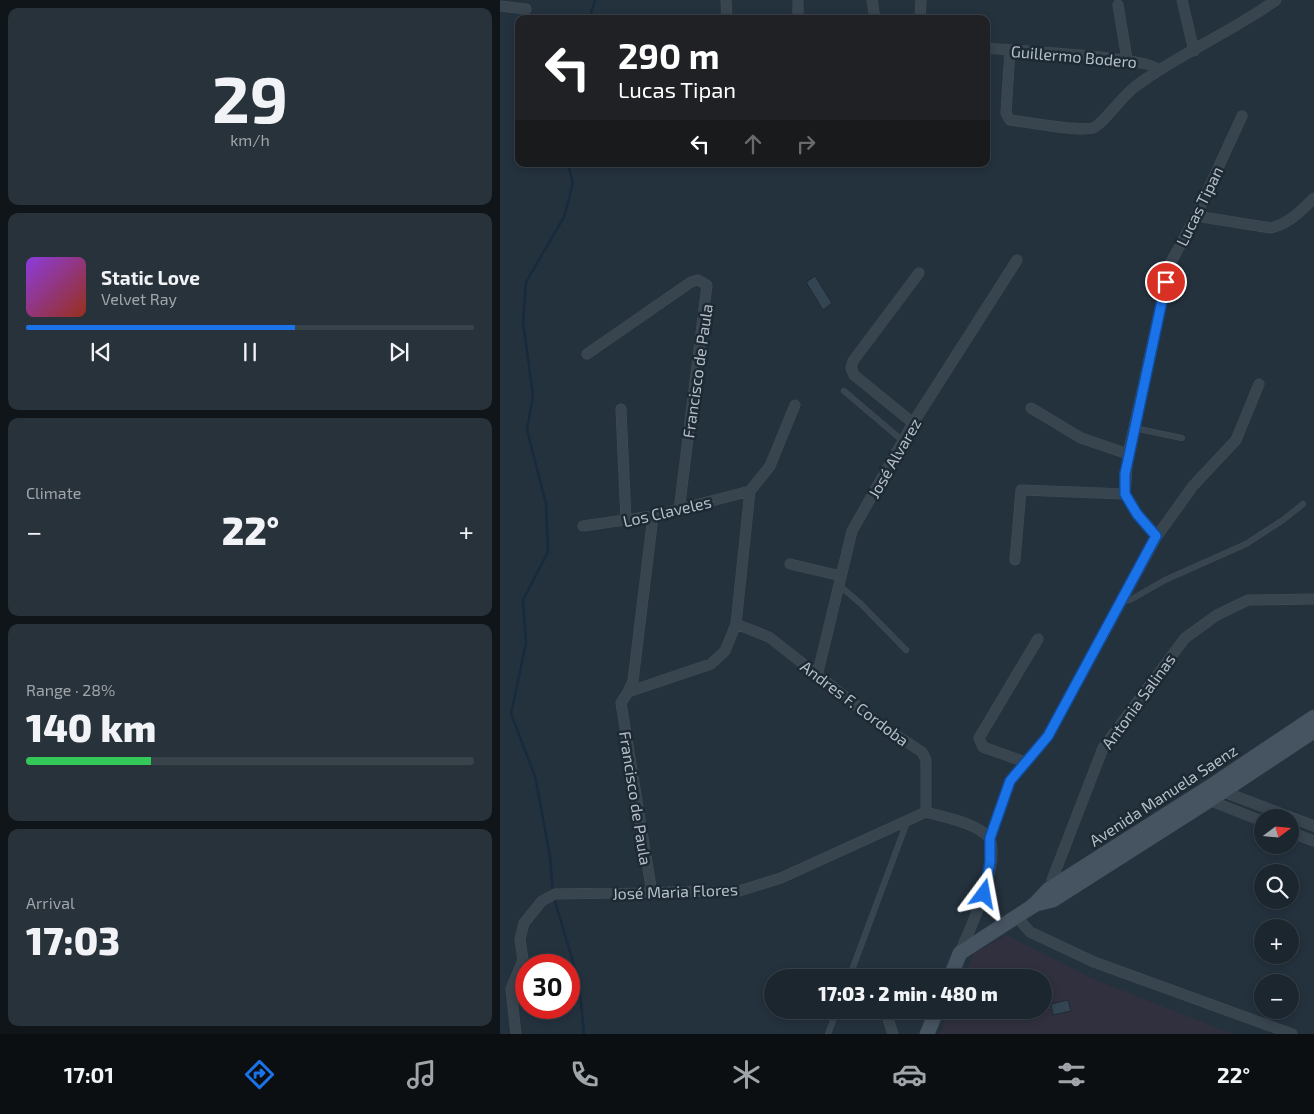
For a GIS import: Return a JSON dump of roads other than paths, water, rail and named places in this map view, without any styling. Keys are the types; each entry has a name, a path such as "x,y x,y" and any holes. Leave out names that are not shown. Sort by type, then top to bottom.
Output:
{"street":[{"path":"726,0 727,15"},
{"path":"798,0 798,15"},
{"path":"872,0 874,15"},
{"path":"920,15 921,0"},
{"path":"1182,0 1194,51"},
{"path":"1010,50 1006,113 1010,120 1088,129 1096,127 1135,87 1276,0"},
{"path":"1118,5 1127,60"},
{"path":"500,6 526,9"},
{"name":"Guillermo Bodero","path":"990,48 1127,60 1151,64 1160,70"},
{"name":"Lucas Tipan","path":"1125,494 1128,454 1170,264 1196,216 1242,116"},
{"path":"1196,216 1271,228 1282,225 1294,217 1314,198"},
{"name":"José Alvarez","path":"818,676 852,531 914,423 1017,260"},
{"path":"914,423 854,375 850,368 853,361 919,273"},
{"name":"Francisco de Paula","path":"587,354 691,282 698,280 707,285 708,291 679,511"},
{"path":"990,838 1010,781 1048,736 1156,536 1193,486 1236,440 1259,384"},
{"path":"628,692 711,664 725,651 736,624 750,491 770,466 795,405"},
{"path":"1031,408 1081,438 1128,454"},
{"path":"621,409 626,521"},
{"path":"1015,560 1021,490 1125,494 1137,514 1156,536"},
{"name":"Los Claveles","path":"583,526 626,521 679,511 750,491"},
{"path":"628,692 633,681 653,516"},
{"path":"790,564 840,580"},
{"name":"Antonia Salinas","path":"1053,893 1052,880 1103,748 1185,638 1217,615 1248,600 1314,599"},
{"name":"Andres F. Cordoba","path":"736,624 769,637 925,756 926,812"},
{"path":"1025,762 983,747 979,738 1038,639"},
{"name":"Francisco de Paula","path":"628,692 621,703 652,893"},
{"name":"Avenida Manuela Saenz","path":"1053,893 1210,800 1217,789 1314,717"},
{"name":"Avenida Manuela Saenz","path":"960,953 1053,893 1196,794 1217,789 1314,731"},
{"path":"1217,789 1314,826"},
{"path":"1196,794 1254,818"},
{"path":"926,812 962,822 984,833 990,838 992,844 988,881 954,969"},
{"name":"José Maria Flores","path":"516,1034 512,989 523,960 520,939 524,923 542,902 555,894 739,891 781,878 926,812"},
{"path":"1299,835 1314,841"},
{"path":"1017,917 1030,932 1094,962 1292,1034"},
{"path":"500,989 512,989"},
{"path":"888,1019 893,1034"},
{"path":"927,1034 933,1019"}],"lane":[{"path":"844,391 903,442"},
{"path":"1134,428 1182,438"},
{"path":"1120,602 1132,599 1165,580 1246,544 1304,504"},
{"path":"840,580 906,650"},
{"path":"853,969 908,819"},
{"path":"828,1034 834,1019"}],"waterway":[{"path":"590,15 595,0"},
{"path":"553,893 550,856 535,776 511,714 526,643 523,600 548,552 546,504 527,430 533,395 523,322 526,282 564,217 573,183 569,167"},
{"path":"554,898 579,982 584,1034"}]}
